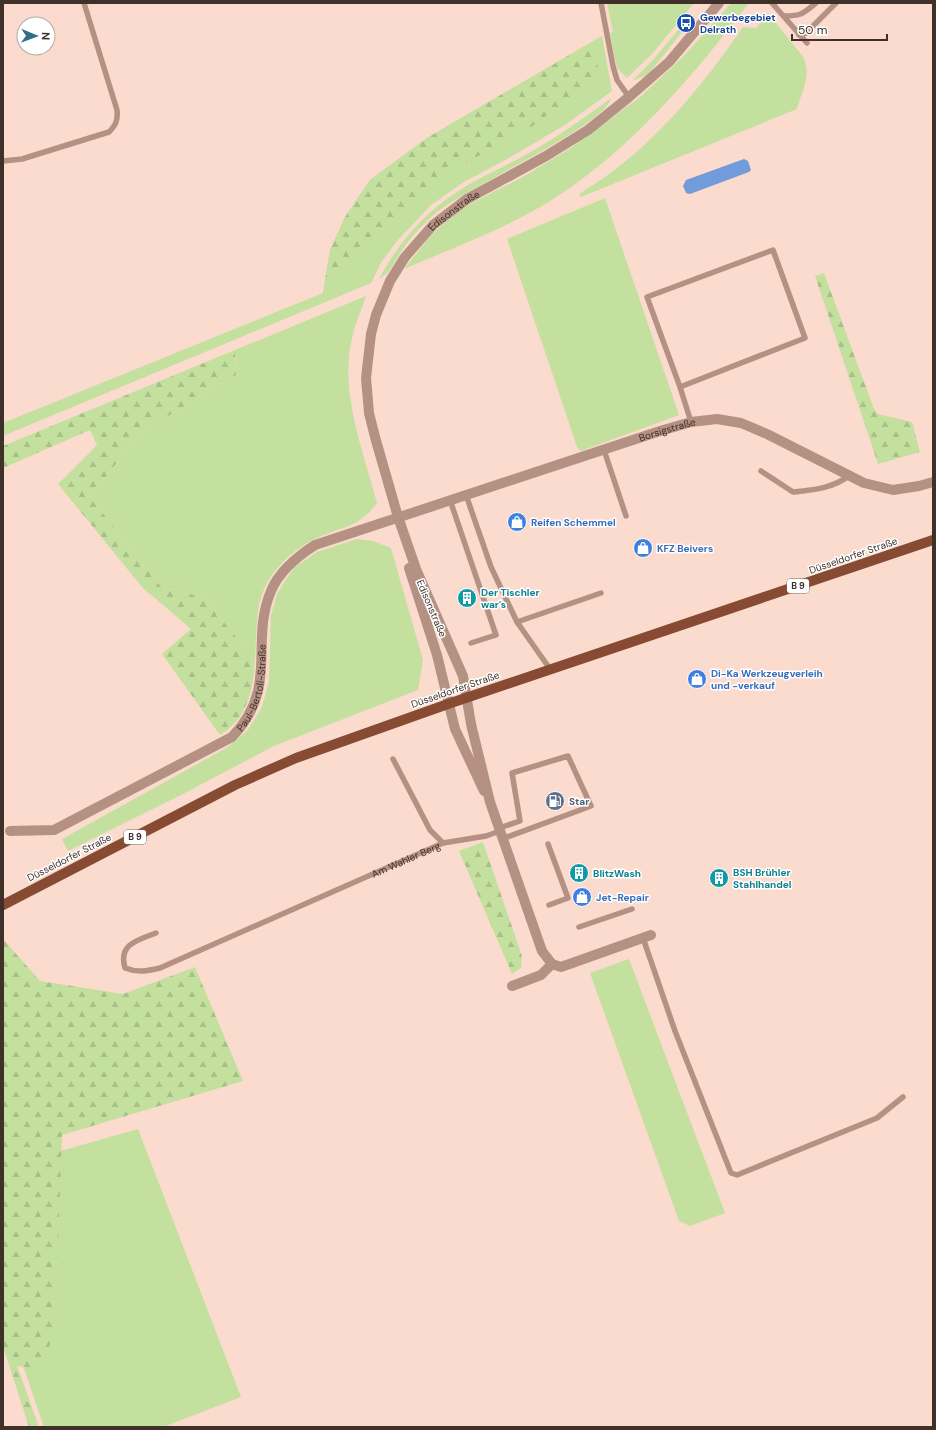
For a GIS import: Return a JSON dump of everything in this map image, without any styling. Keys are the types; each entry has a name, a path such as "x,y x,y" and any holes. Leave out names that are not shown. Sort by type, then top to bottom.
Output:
{"main road":[{"name":"Düsseldorfer Straße","path":"3,904 235,785 296,758 467,697 933,540"}],"street":[{"name":"Edisonstraße","path":"448,704 437,655 411,574 398,517 369,413 366,378 371,334 376,315 390,281 413,246 443,215 467,199 540,160 588,130 669,62 719,3"},
{"name":"Borsigstraße","path":"398,517 692,422 717,419 741,423 768,434 864,483 893,490 920,486 933,482"},
{"name":"Edisonstraße","path":"398,517 424,590 463,676 467,697"},
{"name":"Paul-Bertoli-Straße","path":"10,831 54,830 232,737 243,726 251,713 259,691 266,607 271,590 280,576 301,554 315,545 398,517"},
{"path":"467,697 471,724 490,802 542,952 552,964 561,967 647,936"},
{"path":"448,704 455,729 490,802"},
{"path":"512,986 540,975 552,964"}],"lane":[{"path":"3,161 22,159 109,132 114,127 118,119 117,110 84,3"},
{"path":"601,3 617,80 629,97"},
{"path":"772,3 799,35 808,43"},
{"path":"784,16 797,16 805,13 816,3"},
{"path":"799,35 806,33 836,3"},
{"path":"680,387 805,338 773,250 647,297 692,422"},
{"path":"604,450 626,516"},
{"path":"761,471 794,492 841,483 850,475"},
{"path":"466,495 491,567 517,622 550,669"},
{"path":"450,500 496,635 471,643"},
{"path":"517,622 601,593"},
{"path":"568,756 591,806 500,833 520,821 512,773 568,756"},
{"path":"393,759 427,825 443,843"},
{"name":"Am Wahler Berg","path":"156,933 134,942 125,948 122,959 125,968 144,972 160,968 443,843 500,833"},
{"path":"548,844 568,898 549,905"},
{"path":"579,927 632,909"},
{"path":"647,936 675,1031 731,1173 737,1175 876,1118 903,1097"}],"green space":[{"path":"607,3 694,3 652,54 627,78 617,68 610,33 613,32"},
{"path":"731,3 749,3 682,85 633,136 607,159 579,181 533,211 478,238 404,269 431,235 462,208 523,177 569,149 640,97 683,57"},
{"path":"768,13 804,58 807,71 797,109 581,197 579,194 604,178 627,160 670,120 690,98 743,27 756,28"},
{"path":"683,24 686,27 650,72 643,77 633,80 652,61"},
{"path":"602,36 612,91 565,125 464,182 431,205 398,240 382,261 371,283 3,436 3,423 323,293 330,250 345,217 370,180 427,138"},
{"path":"602,36 595,45 599,77 534,125 430,183 323,293 330,250 345,217 370,180 427,138"},
{"path":"611,98 603,110 561,140 475,188 436,213 408,242 387,273 379,279 386,266 404,241 435,208 476,180 519,159 549,141"},
{"path":"605,198 679,415 581,451 577,447 507,239"},
{"path":"824,273 874,409 878,414 912,422 920,452 878,464 815,276"},
{"path":"366,296 353,334 349,355 348,376 350,398 359,441 377,503 371,511 359,521 324,535 300,547 280,565 272,575 265,587 258,612 255,661 204,597 162,588 90,497 140,433 236,375 235,350"},
{"path":"235,350 236,375 140,433 90,497 162,588 204,597 255,661 247,703 237,721 220,735 162,654 191,629 142,587 58,484 97,445 90,430 3,468 3,446"},
{"path":"357,539 373,541 391,548 423,660 418,690 274,746 183,794 68,851 62,839 228,747 248,730 262,707 269,681 271,615 277,594 295,567 317,552"},
{"path":"483,842 522,956 521,968 512,974 459,851"},
{"path":"3,939 40,981 123,994 195,967 243,1081 62,1135 55,1329 42,1369 17,1366 39,1427 29,1427 3,1346"},
{"path":"3,945 61,1127 18,1163 138,1129 241,1397 163,1427 44,1427 3,1307"},
{"path":"629,959 725,1213 690,1226 679,1221 590,973"}],"water":[{"path":"744,159 748,161 751,170 749,172 690,194 686,193 683,186 686,180"}],"place":[{"name":"Gewerbegebiet Delrath","path":"686,23"},
{"name":"Reifen Schemmel","path":"517,522"},
{"name":"KFZ Beivers","path":"643,548"},
{"name":"Der Tischler war's","path":"467,598"},
{"name":"Di-Ka Werkzeugverleih und -verkauf","path":"697,679"},
{"name":"Star","path":"555,801"},
{"name":"BlitzWash","path":"579,873"},
{"name":"BSH Brühler Stahlhandel","path":"719,878"},
{"name":"Jet-Repair","path":"582,897"}]}
